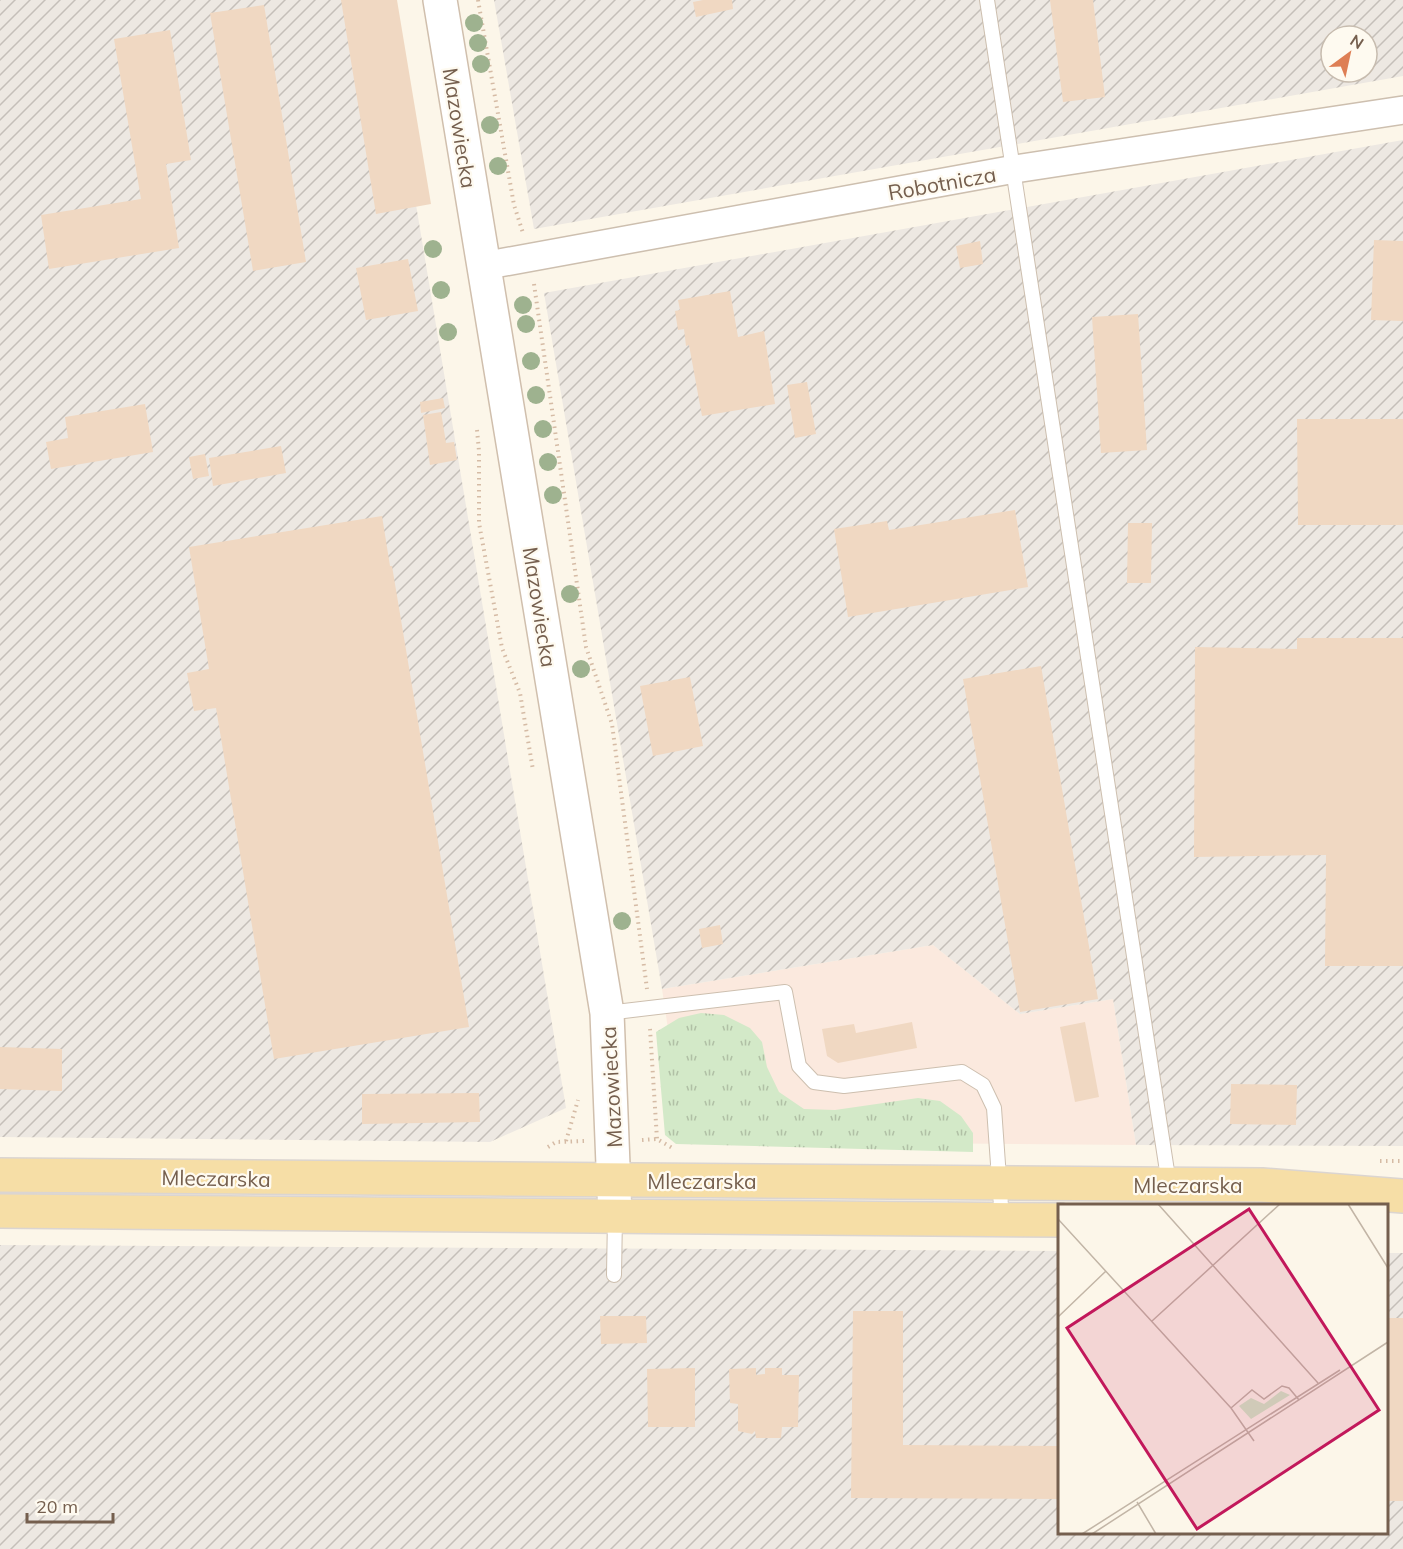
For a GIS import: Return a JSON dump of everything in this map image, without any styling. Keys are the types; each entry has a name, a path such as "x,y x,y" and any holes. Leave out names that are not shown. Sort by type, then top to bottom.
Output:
{"main road":[{"name":"Mleczarska","path":"0,1175 1262,1185 1403,1196"},
{"name":"Mleczarska","path":"0,1211 1058,1220"},
{"path":"1388,1212 1403,1211"}],"street":[{"name":"Mazowiecka","path":"440,0 607,1013 615,1216"},
{"name":"Robotnicza","path":"483,266 1015,169 1403,110"}],"lane":[{"path":"987,0 1015,169 1169,1185"},
{"path":"607,1013 785,992 799,1066 814,1082 844,1086 962,1072 983,1085 994,1108 1002,1220"},
{"path":"614,1275 615,1216"}],"path":[{"path":"478,0 514,205 531,258 586,647 612,724 649,1008 657,1139"},
{"path":"477,428 479,523 502,648 520,693 534,776"},
{"path":"566,1141 578,1098"}],"shaded area":[{"path":"0,0 382,0 566,1108 490,1142 0,1137"},
{"path":"494,0 1403,0 1403,76 1379,80 1379,24 1319,24 1319,84 1358,84 534,229"},
{"path":"1403,140 1403,1146 1136,1145 1113,999 1020,1014 933,945 662,989 544,293"},
{"path":"933,945 1020,1014 1113,999 1136,1145 685,1141 662,989"},
{"path":"0,1245 1058,1251 1058,1534 1388,1534 1388,1253 1403,1253 1403,1549 0,1549"}],"green space":[{"path":"701,1013 724,1015 750,1028 762,1042 767,1067 779,1092 804,1109 835,1110 918,1098 940,1101 961,1116 973,1133 973,1152 676,1144 665,1135 656,1032 679,1018"}],"building":[{"path":"341,0 397,0 431,204 376,214"},
{"path":"732,0 733,9 696,17 693,2"},
{"path":"1050,0 1093,0 1105,97 1063,102"},
{"path":"264,5 306,262 253,271 210,13"},
{"path":"170,30 191,160 166,164 179,248 49,269 41,215 141,199 114,39"},
{"path":"1374,240 1403,241 1403,321 1371,320"},
{"path":"980,241 983,264 960,268 956,246"},
{"path":"408,259 418,311 366,320 356,268"},
{"path":"730,291 738,337 764,331 775,404 702,416 689,345 686,346 684,329 678,330 675,311 680,310 678,300"},
{"path":"1138,314 1147,450 1101,453 1092,317"},
{"path":"807,382 816,434 795,438 787,385"},
{"path":"443,398 445,408 421,413 420,402"},
{"path":"145,404 153,452 51,469 46,442 68,438 65,417"},
{"path":"441,412 446,443 454,442 457,460 430,465 423,415"},
{"path":"1297,419 1403,419 1403,525 1298,525"},
{"path":"281,446 286,473 213,486 209,458"},
{"path":"205,454 209,476 193,479 189,457"},
{"path":"1015,510 1028,587 848,617 834,529 887,521 889,530"},
{"path":"382,516 469,1027 274,1059 216,708 194,711 187,673 209,669 189,547"},
{"path":"1128,523 1152,523 1151,583 1127,583"},
{"path":"1297,638 1403,638 1403,966 1325,966 1326,855 1194,857 1195,647 1297,649"},
{"path":"1041,666 1098,999 1020,1012 963,679"},
{"path":"690,677 703,746 653,756 640,686"},
{"path":"720,925 723,944 702,948 699,929"},
{"path":"912,1022 917,1048 838,1063 827,1056 822,1029 854,1024 856,1033"},
{"path":"1085,1022 1099,1097 1075,1102 1060,1027"},
{"path":"0,1047 62,1049 62,1091 0,1089"},
{"path":"1231,1084 1297,1085 1296,1125 1230,1124"},
{"path":"479,1093 480,1122 362,1124 362,1094"},
{"path":"853,1311 903,1311 903,1445 1058,1446 1058,1499 851,1498"},
{"path":"600,1316 646,1316 647,1343 601,1344"},
{"path":"1388,1318 1403,1318 1403,1501 1388,1501"},
{"path":"695,1368 695,1427 648,1427 647,1369"},
{"path":"756,1368 756,1375 765,1374 765,1368 782,1368 782,1375 799,1375 798,1427 782,1427 781,1438 756,1438 755,1431 752,1434 738,1431 738,1404 730,1403 729,1369"}]}
